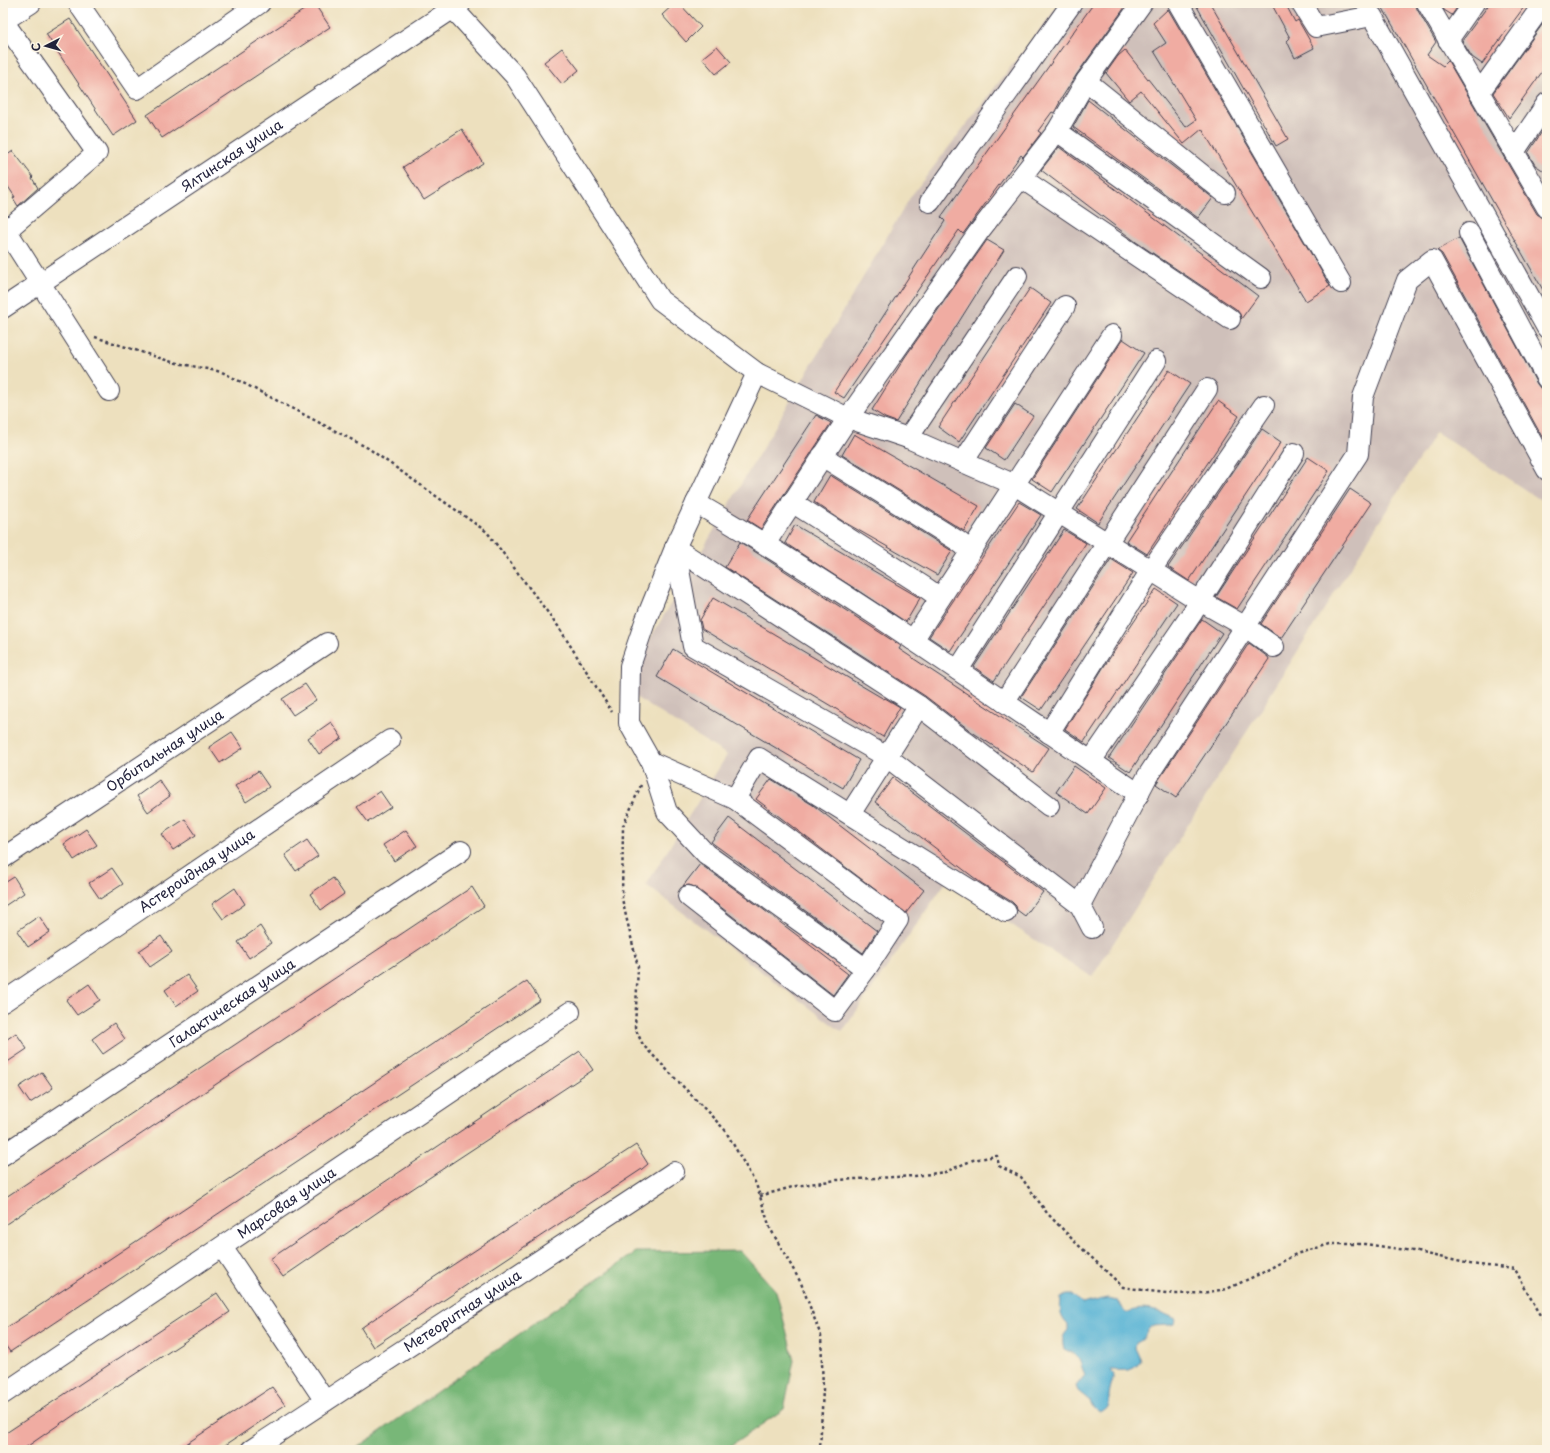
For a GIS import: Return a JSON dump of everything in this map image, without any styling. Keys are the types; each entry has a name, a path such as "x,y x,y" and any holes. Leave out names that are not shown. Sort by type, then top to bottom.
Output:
{"street":[{"path":"31,3 3,21 97,153 5,228 109,391"},
{"path":"78,3 137,89 260,3"},
{"path":"930,202 1072,3"},
{"path":"765,544 848,418 978,233 1057,131 1086,81 1142,3"},
{"path":"1178,3 1341,283"},
{"path":"1301,3 1316,27 1369,10 1547,328"},
{"path":"1427,3 1514,152 1545,198"},
{"path":"1448,40 1474,3"},
{"path":"1479,93 1544,3"},
{"path":"453,5 514,76 660,300 757,374 848,418 908,438 1013,484 1200,600 1246,626 1274,647"},
{"name":"Ялтинская улица","path":"3,308 41,284 453,5"},
{"path":"1086,81 1225,193"},
{"path":"1514,152 1547,103"},
{"path":"1057,131 1261,278"},
{"path":"1021,178 1230,319"},
{"path":"1469,233 1541,352 1547,379"},
{"path":"1080,905 1147,778 1358,454 1363,397 1407,280 1432,260 1547,470"},
{"path":"908,438 1017,276"},
{"path":"963,462 1065,306"},
{"path":"913,640 1013,484 1112,335"},
{"path":"958,670 1156,361"},
{"path":"757,374 675,548 645,622 630,666 629,723 651,762 668,812 706,854 866,969"},
{"path":"1004,702 1106,542 1207,389"},
{"path":"1049,733 1151,570 1264,405"},
{"path":"1091,761 1200,600 1294,453"},
{"path":"822,456 971,551"},
{"path":"792,502 940,598"},
{"path":"696,504 765,544 913,640 1139,794"},
{"path":"675,548 918,706 1049,806"},
{"path":"675,548 693,646 867,747 887,757 1080,905 1092,928"},
{"name":"Орбитальная улица","path":"3,858 327,643"},
{"path":"850,814 918,706"},
{"name":"Астероидная улица","path":"3,1002 390,740"},
{"path":"734,799 759,758 1006,912"},
{"path":"651,762 734,799 898,920 866,969 835,1011 688,896"},
{"name":"Галактическая улица","path":"6,1148 461,851"},
{"name":"Марсовая улица","path":"3,1394 570,1012"},
{"name":"Метеоритная улица","path":"251,1450 674,1172"},
{"path":"222,1247 325,1401"}],"path":[{"path":"69,329 172,362 222,372 368,448 487,532 558,626 613,714"},
{"path":"651,762 623,826 622,899 638,967 634,1028 643,1045 725,1130 756,1184 770,1228 801,1283 821,1336 823,1389 820,1450"},
{"path":"760,1196 796,1186 837,1180 915,1176 945,1172 973,1160 997,1156 999,1166 1021,1177 1047,1213 1074,1242 1123,1287 1175,1294 1202,1293 1227,1289 1262,1273 1296,1254 1330,1244 1365,1244 1413,1251 1470,1264 1515,1269 1547,1325"}],"shaded area":[{"path":"1060,3 1547,3 1547,504 1436,432 1092,977 946,882 842,1032 646,885 727,755 621,688 911,196"}],"green space":[{"path":"740,1251 776,1291 794,1360 784,1409 725,1450 354,1450 636,1252"}],"water":[{"path":"1066,1295 1073,1295 1082,1304 1107,1298 1118,1300 1126,1313 1138,1309 1145,1309 1176,1319 1175,1324 1151,1326 1144,1338 1136,1343 1135,1348 1141,1361 1138,1365 1128,1370 1111,1370 1114,1375 1109,1392 1109,1404 1106,1410 1100,1413 1094,1409 1090,1401 1078,1391 1076,1386 1085,1375 1079,1359 1064,1349 1063,1338 1068,1330 1068,1325 1062,1316 1060,1306 1061,1298"}],"building":[{"path":"314,3 330,27 162,138 147,115"},
{"path":"675,3 679,3 701,27 686,42 662,15"},
{"path":"1094,3 1128,3 1077,74 1059,102 1054,113 1052,112 1038,131 1041,133 1023,157 1021,155 963,234 959,230 844,398 834,392 945,221 941,217"},
{"path":"1195,3 1210,3 1288,139 1276,146"},
{"path":"1271,3 1285,3 1295,22 1298,20 1314,48 1295,58 1287,41 1290,38"},
{"path":"1380,3 1416,3 1417,9 1436,42 1427,55 1443,66 1448,61 1537,214 1545,219 1547,223 1547,297"},
{"path":"1440,3 1460,3 1452,15 1444,10"},
{"path":"1490,3 1527,3 1482,64 1472,57 1462,41"},
{"path":"1168,9 1330,286 1306,301 1202,129 1184,144 1141,91 1129,101 1106,73 1118,56 1125,50 1186,127 1196,120 1154,51 1166,43 1153,23"},
{"path":"1547,18 1547,65 1509,118 1493,93"},
{"path":"70,19 137,120 113,136 46,34"},
{"path":"717,46 731,62 716,74 702,58"},
{"path":"562,48 579,70 562,84 544,62"},
{"path":"1088,100 1213,198 1198,218 1073,127"},
{"path":"1547,124 1547,173 1535,165 1528,153"},
{"path":"462,129 483,163 424,200 403,167"},
{"path":"1059,147 1258,296 1241,319 1240,314 1236,309 1136,242 1041,170"},
{"path":"13,151 33,177 32,178 38,188 18,206 13,198 15,197 3,179 3,158"},
{"path":"1459,238 1537,384 1541,389 1547,391 1547,446 1442,254 1437,250"},
{"path":"987,240 1004,250 896,422 885,418 872,410 905,357"},
{"path":"1030,288 1051,303 959,442 938,427"},
{"path":"1123,339 1144,353 1052,492 1032,479"},
{"path":"1169,370 1190,384 1098,523 1077,509"},
{"path":"1218,401 1239,416 1147,554 1126,541"},
{"path":"1015,404 1033,416 1004,460 986,448"},
{"path":"816,415 831,423 761,529 747,520"},
{"path":"1262,429 1281,442 1189,581 1168,567"},
{"path":"854,434 979,506 964,531 842,455"},
{"path":"1308,457 1329,471 1237,609 1216,597"},
{"path":"830,475 952,551 937,575 844,522 814,502"},
{"path":"1350,489 1371,503 1281,638 1261,624"},
{"path":"1019,502 1041,515 950,651 929,637"},
{"path":"795,525 920,598 906,622 785,543"},
{"path":"1064,530 1086,543 994,681 974,667"},
{"path":"740,542 901,646 899,649 1049,748 1033,772 972,732 925,696 725,567"},
{"path":"1111,559 1133,573 1041,710 1021,697"},
{"path":"1156,589 1177,603 1084,742 1065,729 1103,668"},
{"path":"713,598 900,707 883,737 702,629 700,620"},
{"path":"1202,619 1222,633 1130,772 1109,758"},
{"path":"1249,643 1269,659 1176,798 1156,784"},
{"path":"673,649 859,760 843,788 657,677"},
{"path":"305,684 316,700 293,715 282,699"},
{"path":"331,722 342,738 319,754 308,738"},
{"path":"232,732 243,748 220,763 209,747"},
{"path":"1074,766 1106,788 1088,814 1056,792"},
{"path":"258,771 269,787 246,802 235,786"},
{"path":"893,778 1043,892 1025,916 1017,910 1016,906 1012,902 981,883 875,802"},
{"path":"771,779 813,805 924,890 906,913 756,799"},
{"path":"159,780 170,796 148,812 137,796"},
{"path":"380,791 391,807 368,822 357,807"},
{"path":"729,818 877,931 863,953 711,842"},
{"path":"185,819 196,835 173,850 162,834"},
{"path":"86,829 97,845 74,860 64,844"},
{"path":"406,830 417,846 394,861 383,845"},
{"path":"307,840 318,856 296,871 285,855"},
{"path":"700,864 760,907 848,974 833,995 695,887 689,885 683,886"},
{"path":"112,868 123,884 100,899 89,883"},
{"path":"14,877 24,893 3,907 3,884"},
{"path":"333,878 344,894 321,910 310,894"},
{"path":"472,887 484,906 3,1226 3,1199"},
{"path":"235,888 245,904 223,919 212,904"},
{"path":"39,916 50,932 28,947 17,931"},
{"path":"260,926 271,943 249,958 238,942"},
{"path":"161,936 172,952 150,967 139,951"},
{"path":"187,975 198,991 176,1006 165,990"},
{"path":"527,981 540,1000 10,1352 3,1342 3,1330"},
{"path":"89,984 100,1000 77,1015 66,1000"},
{"path":"114,1023 125,1039 103,1054 92,1039"},
{"path":"16,1033 27,1049 3,1065 3,1042"},
{"path":"580,1051 593,1070 391,1203 283,1277 270,1259"},
{"path":"42,1072 53,1088 30,1103 19,1087"},
{"path":"636,1145 648,1164 642,1169 373,1347 361,1328 433,1278"},
{"path":"217,1293 230,1312 22,1450 3,1450 3,1435"},
{"path":"272,1387 285,1405 218,1450 177,1450"}]}
